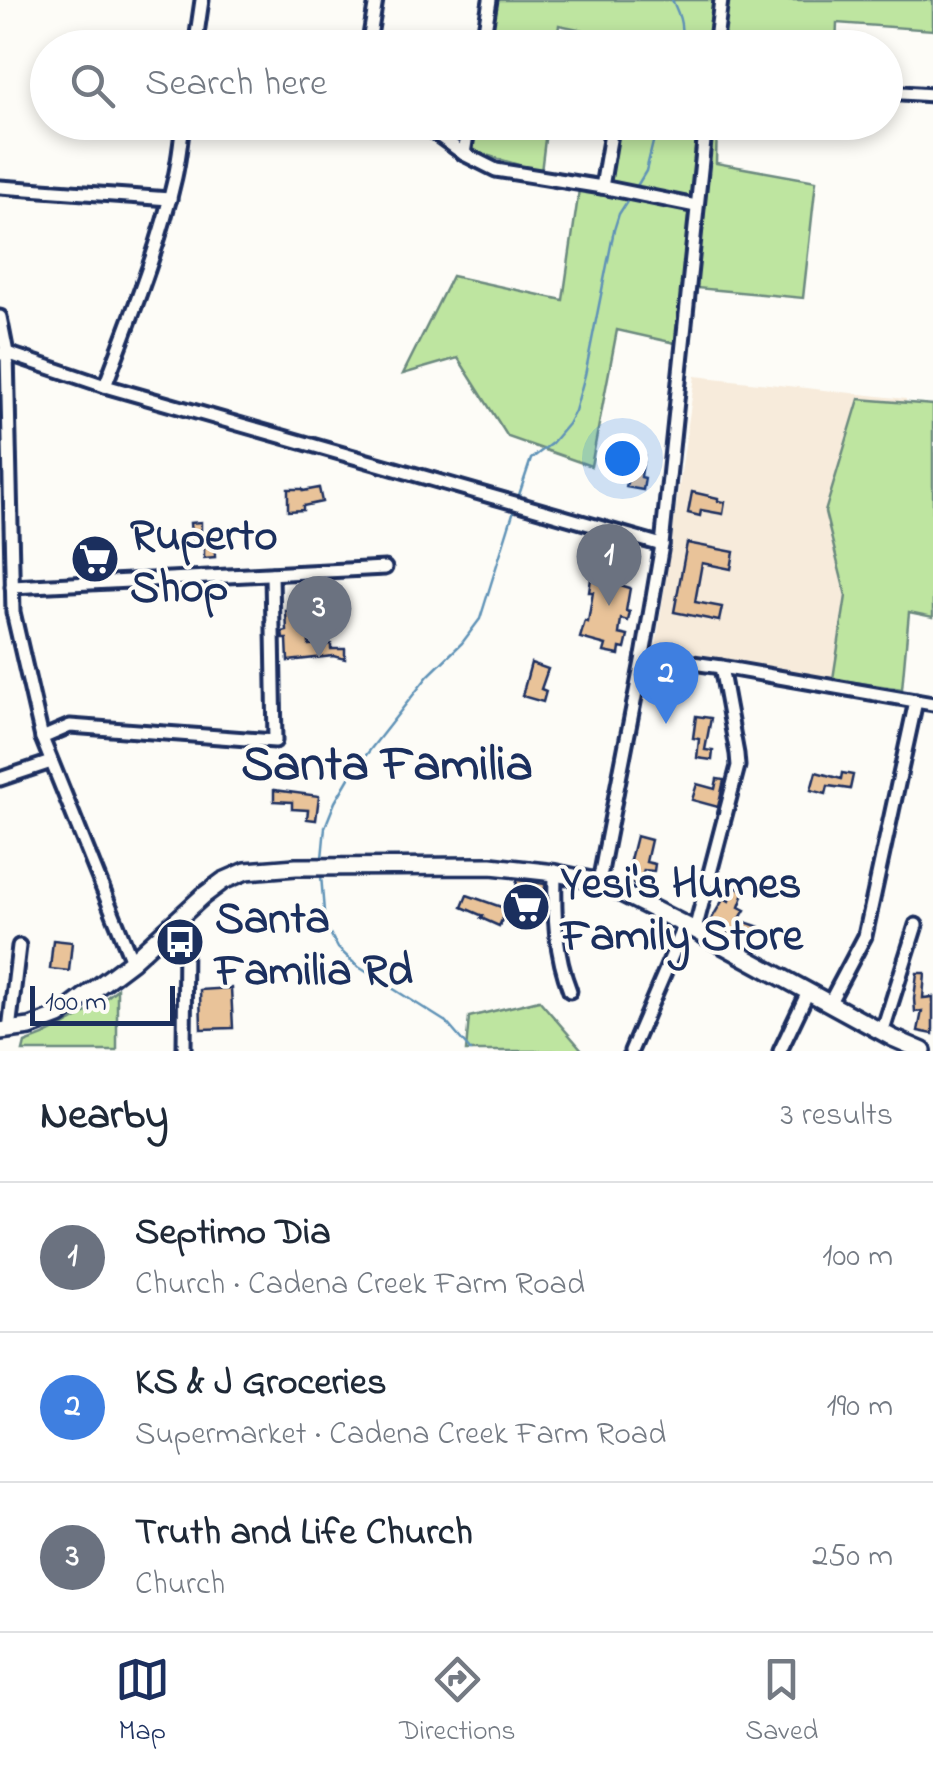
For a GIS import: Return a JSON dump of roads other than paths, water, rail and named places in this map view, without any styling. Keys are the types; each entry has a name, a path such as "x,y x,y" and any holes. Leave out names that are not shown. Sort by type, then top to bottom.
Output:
{"main road":[{"path":"4,1030 30,1027 59,1016 132,961 222,882 246,871 492,866 598,882 923,1051"}],"street":[{"path":"197,30 202,0"},
{"path":"371,30 376,0"},
{"path":"485,30 490,0"},
{"path":"717,30 721,0"},
{"path":"903,93 933,95"},
{"path":"106,386 170,199 180,140"},
{"path":"445,140 496,170 696,206"},
{"path":"464,154 466,140"},
{"path":"602,187 610,140"},
{"path":"598,882 662,545 704,140"},
{"path":"0,187 170,199"},
{"path":"0,317 12,587 6,612 42,738 132,961"},
{"path":"3,353 662,545"},
{"path":"12,587 384,568"},
{"path":"42,738 70,726 275,741 272,574"},
{"path":"643,656 933,704"},
{"path":"631,1051 690,927 738,766 721,667"},
{"path":"829,1004 865,936 916,701"},
{"path":"0,779 51,762"},
{"path":"555,873 554,926 570,991"},
{"path":"176,922 186,936 184,1051"},
{"path":"882,1033 916,925"},
{"path":"4,1030 19,946"},
{"path":"780,1051 808,992"}],"waterway":[{"path":"672,0 681,30"},
{"path":"637,186 646,171 654,140"},
{"path":"519,495 531,459 552,443 575,411 614,230 628,200"},
{"path":"322,858 325,827 352,773 428,676 480,619 514,510"},
{"path":"321,875 325,924 338,948 357,966 446,1022 471,1051"}],"place":[{"name":"Ruperto Shop","path":"95,559"},
{"name":"Septimo Dia","path":"609,606"},
{"name":"Truth and Life Church","path":"319,658"},
{"name":"KS & J Groceries","path":"666,724"},
{"name":"Yesi's Humes Family Store","path":"526,907"},
{"name":"Santa Familia Rd","path":"180,942"}],"district":[{"name":"Santa Familia","path":"387,761"}]}
